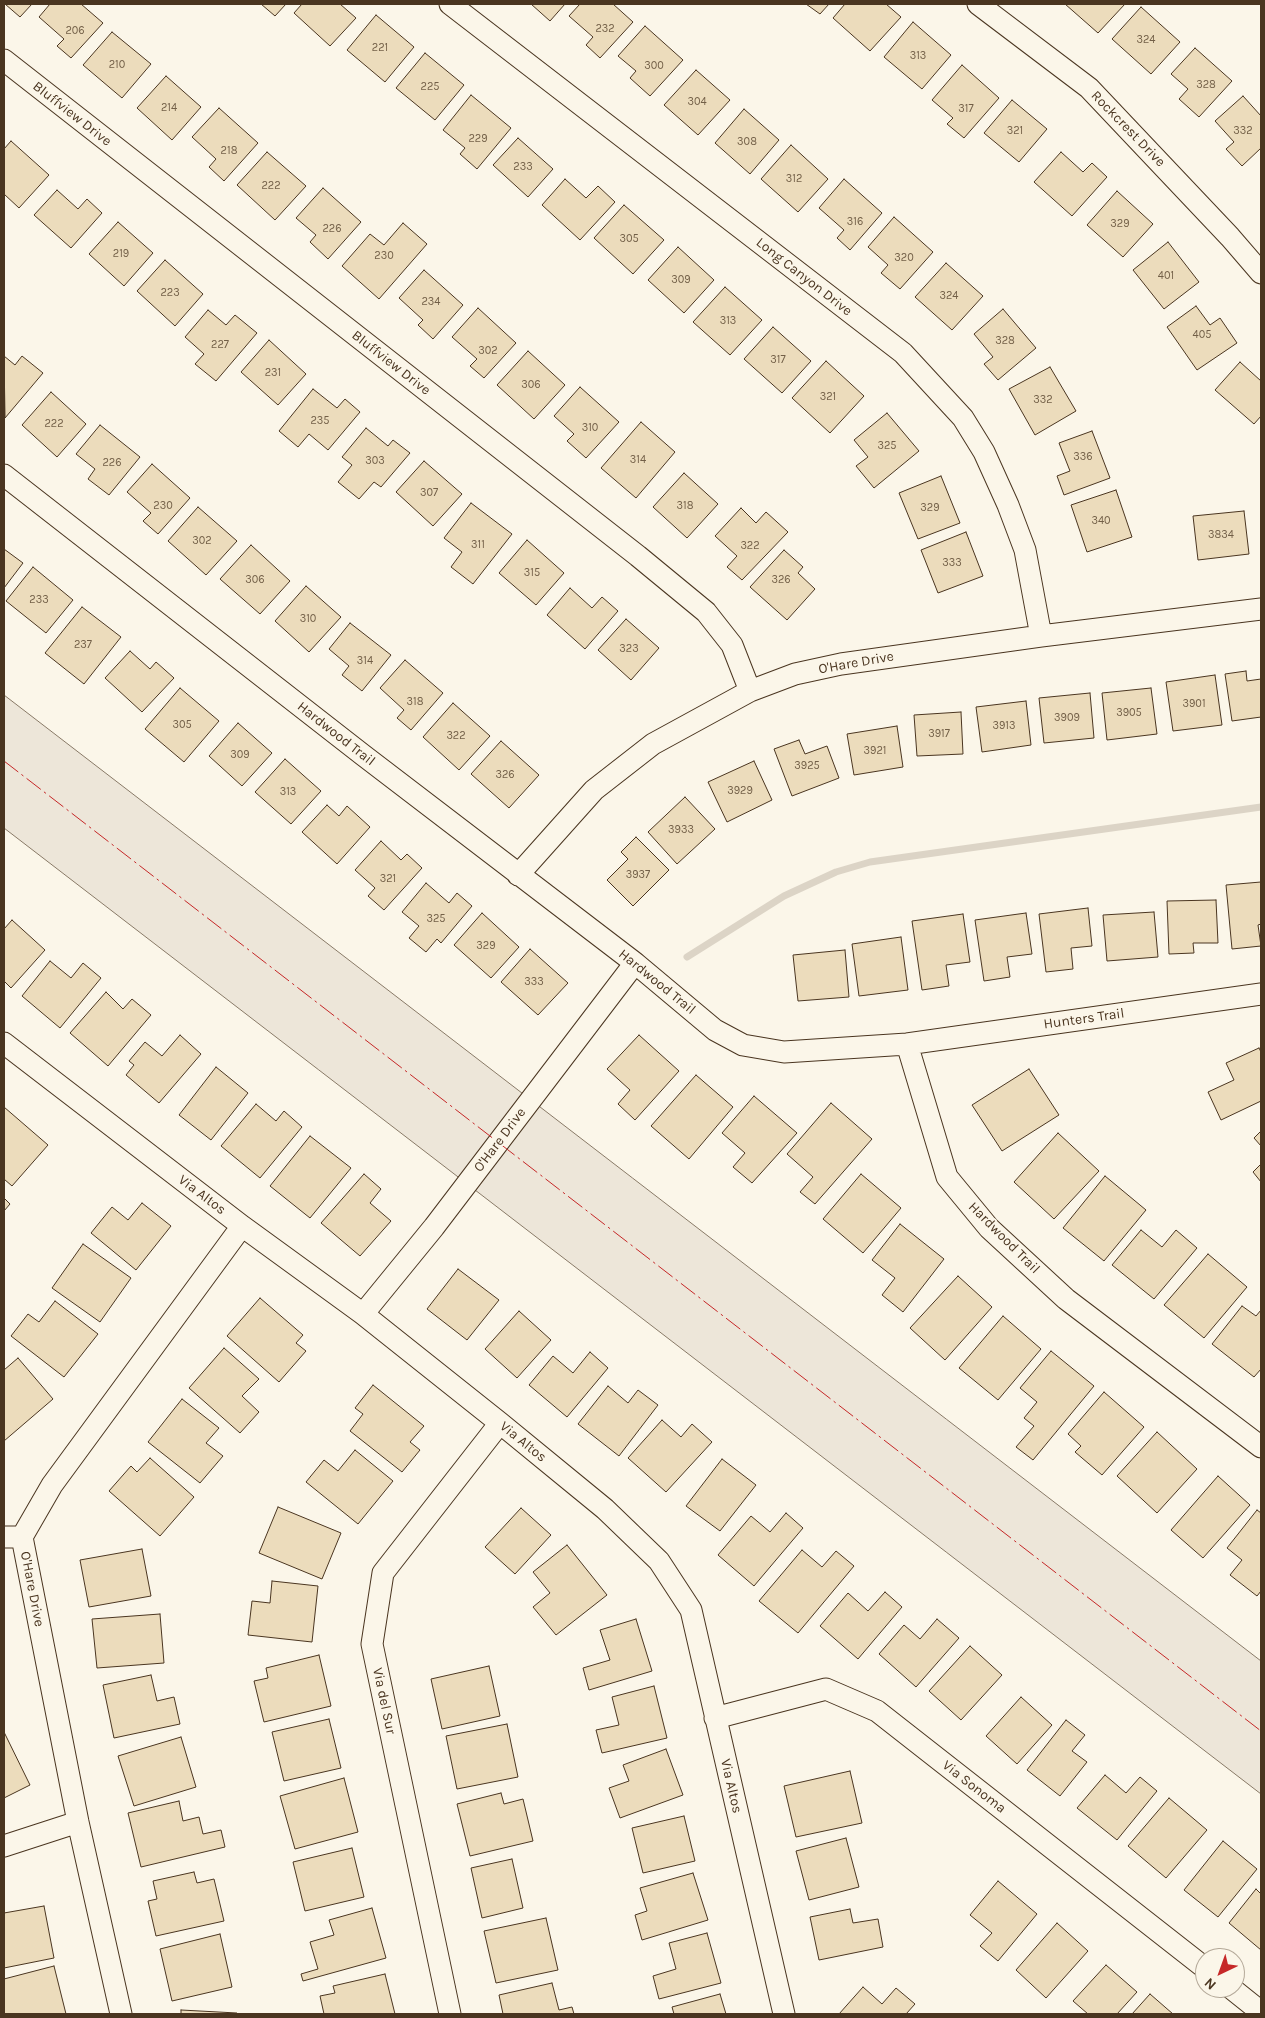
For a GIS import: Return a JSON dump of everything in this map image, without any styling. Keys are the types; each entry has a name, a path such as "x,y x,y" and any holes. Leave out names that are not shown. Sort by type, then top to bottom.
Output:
{"street":[{"name":"Long Canyon Drive","path":"450,4 903,353 963,418 984,452 1008,505 1024,550 1040,636"},
{"name":"Rockcrest Drive","path":"978,4 1088,88 1230,236 1261,273"},
{"name":"Bluffview Drive","path":"4,60 630,550 706,612 732,646 750,691"},
{"name":"Hardwood Trail","path":"4,475 518,875 635,963 715,1030 743,1045 784,1052 907,1044 947,1177 990,1228 1066,1299 1261,1447"},
{"name":"O'Hare Drive","path":"518,875 594,790 653,744 750,691 795,674 841,664 1040,636 1261,609"},
{"name":"O'Hare Drive","path":"363,1314 434,1228 635,963"},
{"name":"Hunters Trail","path":"907,1044 1261,994"},
{"name":"Via Altos","path":"4,1043 242,1226 363,1314 605,1509 659,1561 691,1610 784,2014"},
{"name":"O'Hare Drive","path":"120,2014 13,1537 242,1226"},
{"name":"Via del Sur","path":"450,2014 372,1644 383,1573 500,1423"},
{"name":"Via Sonoma","path":"715,1718 826,1689 877,1711 1195,1960"},
{"path":"4,1846 78,1822"},
{"path":"1244,1998 1261,2012"}],"shaded area":[{"path":"4,695 1261,1661 1261,1794 4,828"}],"building":[{"path":"5,4 32,4 20,17"},
{"path":"50,4 81,4 103,23 71,58 57,46 64,39 39,17"},
{"path":"261,4 286,4 275,16"},
{"path":"302,4 340,4 356,18 330,46 294,13"},
{"path":"531,4 565,4 550,21"},
{"path":"580,4 613,4 633,22 600,58 586,45 593,37 569,16"},
{"path":"806,4 829,4 820,14"},
{"path":"845,4 886,4 901,17 870,51 833,18"},
{"path":"1065,4 1125,4 1098,33"},
{"path":"1141,7 1180,42 1151,74 1112,39"},
{"path":"376,15 414,47 385,82 347,50"},
{"path":"913,22 951,55 922,89 884,57"},
{"path":"645,26 683,60 650,96 630,78 636,71 618,56"},
{"path":"112,32 151,64 122,98 83,65"},
{"path":"1195,48 1232,81 1199,117 1179,99 1188,89 1171,74"},
{"path":"425,53 464,85 435,120 396,88"},
{"path":"962,65 999,98 964,138 947,124 953,118 932,100"},
{"path":"696,70 730,100 698,135 664,105"},
{"path":"166,76 201,107 172,140 137,108"},
{"path":"471,95 511,128 477,169 460,154 465,148 443,130"},
{"path":"1243,96 1261,116 1261,148 1242,166 1226,149 1234,142 1215,121"},
{"path":"1012,100 1047,129 1019,162 984,133"},
{"path":"219,108 258,143 224,181 209,167 216,159 192,137"},
{"path":"744,109 779,140 750,174 715,143"},
{"path":"518,138 553,169 528,197 493,165"},
{"path":"11,141 49,175 19,208 4,194 4,149"},
{"path":"791,145 828,179 798,212 761,179"},
{"path":"267,152 306,186 275,220 237,185"},
{"path":"1061,152 1083,172 1092,163 1107,177 1072,216 1034,182"},
{"path":"565,179 586,198 598,186 615,202 580,240 542,205"},
{"path":"844,179 882,213 850,250 837,238 844,230 819,208"},
{"path":"323,188 361,222 328,259 310,242 316,235 296,218"},
{"path":"57,190 78,209 87,199 102,213 71,248 34,215"},
{"path":"1117,191 1153,224 1123,257 1087,225"},
{"path":"624,205 664,240 633,274 594,238"},
{"path":"894,217 933,252 900,289 881,273 888,265 868,247"},
{"path":"118,222 153,253 124,286 89,254"},
{"path":"403,223 427,244 379,299 342,266 370,234 384,245"},
{"path":"1168,242 1199,282 1164,309 1133,270"},
{"path":"678,247 714,280 684,313 648,280"},
{"path":"165,260 203,294 175,326 137,291"},
{"path":"946,263 983,296 952,330 915,297"},
{"path":"424,270 463,305 433,339 418,325 423,320 399,298"},
{"path":"725,287 762,320 730,355 693,322"},
{"path":"1196,306 1210,325 1220,318 1237,343 1197,370 1167,327"},
{"path":"478,308 516,343 484,378 470,366 477,359 452,337"},
{"path":"1003,309 1036,348 998,380 984,364 993,357 974,334"},
{"path":"208,310 226,325 235,315 257,333 216,381 195,364 204,354 185,337"},
{"path":"773,327 811,361 782,393 744,359"},
{"path":"269,340 306,374 278,405 241,372"},
{"path":"528,351 565,385 534,419 497,385"},
{"path":"4,356 15,365 22,356 43,373 5,418"},
{"path":"826,361 864,396 830,433 792,398"},
{"path":"1240,362 1261,381 1261,416 1254,424 1215,390"},
{"path":"1050,367 1076,411 1035,435 1009,389"},
{"path":"580,387 619,422 586,458 567,441 574,434 554,416"},
{"path":"313,389 337,408 345,399 360,412 328,450 309,434 298,447 279,431"},
{"path":"51,392 86,424 57,457 22,425"},
{"path":"887,413 919,451 874,488 856,466 868,457 854,440"},
{"path":"641,422 675,452 636,498 601,468"},
{"path":"100,425 140,457 109,495 88,479 95,469 76,454"},
{"path":"366,428 388,446 393,440 410,453 381,487 374,482 359,499 338,482 352,465 342,457"},
{"path":"1092,431 1110,478 1064,495 1057,476 1070,471 1059,443"},
{"path":"424,461 462,494 433,526 396,492"},
{"path":"152,464 190,498 158,534 143,521 151,513 127,492"},
{"path":"684,473 718,504 687,538 653,507"},
{"path":"941,476 960,523 918,539 899,493"},
{"path":"1116,490 1132,537 1087,552 1071,505"},
{"path":"471,503 512,534 473,584 451,567 462,552 444,538"},
{"path":"198,507 237,541 206,575 168,541"},
{"path":"741,508 756,523 766,512 788,532 742,580 727,567 737,556 715,536"},
{"path":"1244,511 1249,554 1198,560 1193,516"},
{"path":"966,532 983,576 938,593 921,550"},
{"path":"527,540 564,573 536,605 499,573"},
{"path":"251,545 290,581 260,614 220,579"},
{"path":"4,549 23,563 4,588"},
{"path":"784,550 803,567 798,573 815,589 787,620 750,587"},
{"path":"33,567 73,600 46,633 6,601"},
{"path":"306,586 341,617 309,652 275,621"},
{"path":"570,588 592,608 602,597 618,611 585,649 547,615"},
{"path":"82,607 121,637 84,684 45,653"},
{"path":"626,619 659,648 631,680 598,650"},
{"path":"350,623 391,655 362,691 342,675 349,666 329,649"},
{"path":"130,651 150,669 156,662 174,678 142,712 105,678"},
{"path":"405,660 443,693 411,730 397,718 404,710 380,688"},
{"path":"1246,671 1247,681 1261,679 1261,717 1232,721 1225,674"},
{"path":"1215,675 1222,725 1173,731 1166,682"},
{"path":"180,688 219,721 184,762 145,729"},
{"path":"1151,688 1157,734 1107,740 1102,693"},
{"path":"1090,693 1094,738 1044,743 1039,698"},
{"path":"1026,701 1031,745 982,752 976,707"},
{"path":"453,703 490,736 459,770 423,737"},
{"path":"961,712 963,754 917,756 914,715"},
{"path":"238,723 272,753 242,786 209,756"},
{"path":"897,726 903,767 854,775 847,734"},
{"path":"799,740 805,754 827,746 839,778 792,796 774,749"},
{"path":"501,741 539,775 509,808 471,774"},
{"path":"285,759 321,791 291,824 255,792"},
{"path":"754,761 772,800 727,822 708,782"},
{"path":"685,797 715,829 677,864 648,832"},
{"path":"327,805 339,816 347,806 370,827 337,864 302,832"},
{"path":"636,837 669,870 633,906 607,880 628,859 621,852"},
{"path":"381,841 401,860 407,854 422,868 384,910 368,896 375,888 355,870"},
{"path":"1261,882 1261,924 1258,925 1261,946 1232,949 1226,885"},
{"path":"426,883 449,903 457,893 472,906 441,943 437,939 426,952 409,938 419,926 402,912"},
{"path":"1216,900 1218,943 1193,943 1194,953 1169,954 1167,901"},
{"path":"1088,908 1092,946 1071,948 1073,969 1046,972 1039,914"},
{"path":"1154,912 1158,957 1107,961 1103,915"},
{"path":"482,913 519,947 491,978 454,945"},
{"path":"1026,913 1032,954 1007,957 1010,977 984,981 975,920"},
{"path":"963,914 970,962 946,965 949,986 922,990 912,921"},
{"path":"12,920 45,950 11,988 4,981 4,929"},
{"path":"901,937 908,990 859,996 852,944"},
{"path":"530,949 568,983 538,1015 501,982"},
{"path":"845,950 849,997 798,1001 793,955"},
{"path":"50,961 71,978 83,963 101,978 60,1028 22,996"},
{"path":"106,992 123,1009 132,999 151,1015 108,1066 70,1033"},
{"path":"180,1035 201,1054 159,1103 126,1075 134,1065 129,1061 145,1042 162,1056"},
{"path":"639,1035 679,1071 635,1120 618,1104 630,1090 607,1069"},
{"path":"1259,1048 1261,1052 1261,1101 1221,1120 1208,1092 1234,1080 1226,1063"},
{"path":"216,1067 248,1093 211,1140 179,1115"},
{"path":"1029,1069 1059,1115 1002,1151 972,1105"},
{"path":"696,1075 733,1107 689,1159 651,1126"},
{"path":"754,1096 797,1133 752,1183 733,1167 745,1153 722,1133"},
{"path":"831,1103 872,1139 815,1204 800,1192 813,1177 787,1154"},
{"path":"256,1104 276,1121 284,1111 302,1127 260,1178 221,1146"},
{"path":"4,1107 48,1145 12,1186 4,1179"},
{"path":"1261,1131 1261,1146 1254,1138"},
{"path":"1058,1133 1099,1171 1054,1219 1014,1182"},
{"path":"310,1136 351,1168 310,1218 270,1186"},
{"path":"1261,1164 1261,1182 1253,1172"},
{"path":"364,1174 381,1189 370,1203 391,1221 360,1256 321,1223"},
{"path":"861,1174 901,1208 863,1253 823,1219"},
{"path":"1105,1176 1146,1210 1104,1261 1063,1228"},
{"path":"4,1198 10,1204 4,1211"},
{"path":"142,1203 171,1226 136,1270 91,1233 112,1207 128,1220"},
{"path":"900,1224 944,1259 903,1312 882,1295 895,1278 872,1260"},
{"path":"1141,1230 1162,1247 1176,1230 1197,1248 1154,1299 1112,1265"},
{"path":"83,1244 131,1278 100,1322 52,1288"},
{"path":"1208,1254 1247,1287 1204,1338 1164,1305"},
{"path":"458,1269 499,1300 467,1340 427,1309"},
{"path":"958,1276 992,1307 945,1360 910,1328"},
{"path":"260,1298 303,1335 296,1343 306,1351 279,1382 227,1336"},
{"path":"55,1301 98,1334 64,1377 11,1336 28,1314 39,1322"},
{"path":"1242,1306 1256,1316 1261,1310 1261,1369 1254,1377 1212,1344"},
{"path":"519,1311 551,1340 517,1378 485,1349"},
{"path":"1003,1316 1041,1349 998,1400 959,1368"},
{"path":"224,1348 259,1379 242,1396 259,1412 240,1433 189,1388"},
{"path":"1051,1351 1094,1386 1033,1460 1016,1447 1034,1426 1024,1418 1037,1402 1020,1388"},
{"path":"590,1352 608,1368 567,1417 529,1385 553,1356 573,1373"},
{"path":"18,1358 53,1399 4,1441 4,1370"},
{"path":"373,1385 424,1426 410,1442 420,1450 402,1472 350,1431 363,1414 355,1408"},
{"path":"608,1386 628,1403 638,1390 658,1405 619,1456 578,1424"},
{"path":"1104,1392 1144,1427 1102,1475 1075,1452 1081,1446 1068,1434"},
{"path":"182,1399 219,1428 206,1443 223,1456 200,1483 148,1442"},
{"path":"662,1420 681,1437 692,1424 712,1442 666,1492 628,1458"},
{"path":"1157,1432 1197,1469 1157,1513 1117,1476"},
{"path":"355,1450 393,1481 358,1524 306,1482 324,1460 338,1471"},
{"path":"150,1458 194,1497 160,1536 109,1491 131,1466 137,1472"},
{"path":"722,1459 756,1485 720,1531 686,1506"},
{"path":"1218,1476 1250,1505 1203,1558 1171,1530"},
{"path":"278,1507 341,1533 322,1579 259,1553"},
{"path":"521,1508 551,1535 515,1574 485,1547"},
{"path":"1257,1510 1261,1513 1261,1591 1257,1596 1230,1575 1242,1560 1227,1548"},
{"path":"786,1513 803,1528 754,1586 718,1555 751,1516 770,1532"},
{"path":"567,1545 607,1595 556,1635 533,1607 550,1593 533,1572"},
{"path":"142,1549 151,1596 89,1607 80,1560"},
{"path":"802,1550 822,1567 836,1551 854,1566 798,1633 759,1601"},
{"path":"272,1581 318,1586 312,1642 248,1635 252,1601 270,1603"},
{"path":"885,1592 902,1607 858,1659 820,1626 848,1593 868,1611"},
{"path":"160,1614 164,1663 97,1668 92,1619"},
{"path":"636,1619 652,1671 589,1690 583,1668 610,1660 600,1630"},
{"path":"937,1619 959,1638 916,1687 879,1654 904,1625 920,1639"},
{"path":"970,1646 1002,1675 961,1720 929,1691"},
{"path":"319,1655 331,1706 264,1722 254,1681 268,1678 266,1668"},
{"path":"489,1666 500,1716 442,1729 431,1679"},
{"path":"151,1675 157,1701 174,1697 180,1724 114,1738 103,1685"},
{"path":"654,1686 667,1738 602,1753 596,1730 619,1725 612,1697"},
{"path":"1021,1697 1052,1725 1017,1764 986,1736"},
{"path":"329,1719 341,1768 284,1781 272,1732"},
{"path":"1066,1720 1085,1735 1072,1751 1087,1762 1060,1796 1027,1770"},
{"path":"507,1724 518,1777 457,1789 446,1736"},
{"path":"4,1732 30,1785 4,1798"},
{"path":"181,1737 196,1787 134,1806 118,1756"},
{"path":"666,1749 683,1795 620,1818 609,1788 629,1781 623,1765"},
{"path":"850,1771 862,1823 796,1837 784,1786"},
{"path":"1105,1775 1126,1793 1140,1777 1157,1791 1117,1840 1077,1808"},
{"path":"344,1778 358,1832 295,1849 280,1796"},
{"path":"501,1793 504,1804 523,1799 533,1841 470,1856 457,1804"},
{"path":"1169,1798 1207,1830 1166,1878 1128,1846"},
{"path":"179,1801 183,1821 199,1817 203,1834 221,1830 225,1847 141,1867 128,1813"},
{"path":"684,1816 695,1861 643,1873 632,1828"},
{"path":"846,1838 859,1887 809,1900 796,1851"},
{"path":"1223,1841 1257,1869 1218,1917 1184,1890"},
{"path":"352,1848 364,1897 305,1911 293,1862"},
{"path":"512,1859 523,1908 482,1918 471,1868"},
{"path":"194,1872 197,1883 214,1879 224,1921 156,1936 148,1901 157,1899 153,1881"},
{"path":"693,1873 708,1920 642,1940 635,1915 647,1911 640,1888"},
{"path":"998,1881 1037,1914 998,1961 980,1946 992,1933 970,1915"},
{"path":"1256,1889 1261,1894 1261,1950 1229,1923"},
{"path":"44,1906 54,1958 4,1968 4,1913"},
{"path":"372,1908 386,1958 303,1981 301,1974 318,1969 310,1942 334,1935 329,1920"},
{"path":"850,1909 853,1923 878,1919 883,1947 819,1960 810,1917"},
{"path":"546,1918 558,1970 496,1983 484,1931"},
{"path":"1057,1923 1088,1951 1046,1998 1016,1970"},
{"path":"707,1933 721,1983 659,1999 653,1976 676,1969 669,1943"},
{"path":"220,1934 232,1987 172,2001 160,1949"},
{"path":"1106,1965 1137,1992 1117,2014 1088,2014 1073,2001"},
{"path":"54,1966 66,2014 4,2014 4,1979"},
{"path":"385,1974 395,2014 324,2014 320,1996 335,1993 333,1986"},
{"path":"552,1983 559,2010 572,2007 574,2014 503,2014 499,1995"},
{"path":"863,1987 882,2004 896,1988 915,2004 906,2014 839,2014"},
{"path":"720,1994 726,2014 674,2014 672,2007"},
{"path":"1150,1994 1173,2014 1132,2014"},
{"path":"181,2010 237,2013 237,2014 181,2014"}],"waterway":[{"path":"687,957 784,896 836,872 870,862 1261,807"}],"power":[{"path":"4,761 1261,1731"}]}
